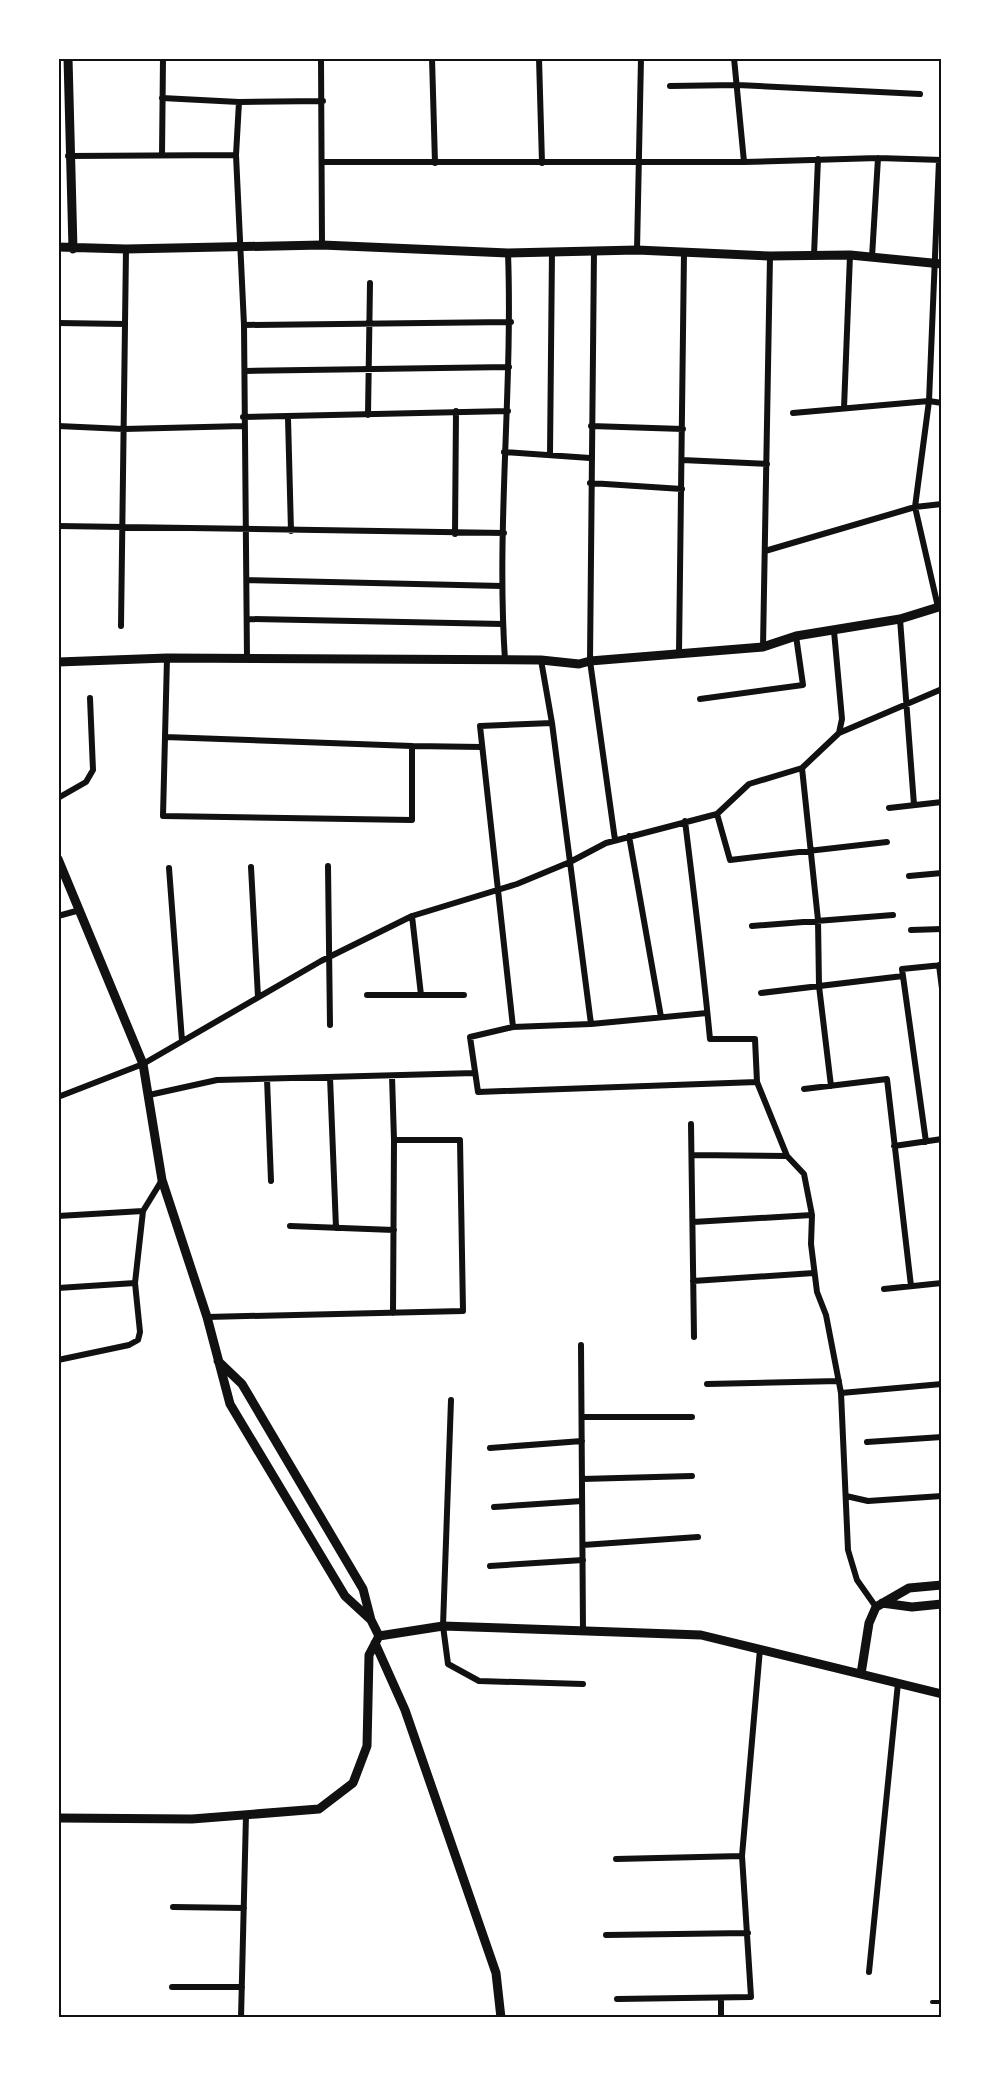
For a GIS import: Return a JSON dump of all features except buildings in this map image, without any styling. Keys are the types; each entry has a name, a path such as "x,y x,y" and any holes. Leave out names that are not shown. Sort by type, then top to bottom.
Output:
{"street":[{"path":"68,58 68,156 73,249"},
{"path":"162,155 163,58"},
{"path":"321,58 322,245"},
{"path":"432,58 435,163"},
{"path":"539,58 542,163"},
{"path":"638,250 641,58"},
{"path":"734,58 744,162"},
{"path":"670,86 738,85 920,94"},
{"path":"162,98 239,102 323,101"},
{"path":"239,102 236,154 242,246 245,371 243,417 248,531 247,659"},
{"path":"68,156 236,154"},
{"path":"58,662 167,658 541,660 579,664 590,661 763,646 796,636 900,619 940,607 915,507 929,401 938,264 940,160 878,158 744,162 323,162"},
{"path":"872,257 878,158"},
{"path":"814,255 818,159"},
{"path":"58,247 126,249 322,245 508,253 594,249 770,256 850,255 938,264"},
{"path":"121,626 126,249"},
{"path":"594,249 590,458 590,661 615,840"},
{"path":"550,455 552,251"},
{"path":"679,653 684,252"},
{"path":"505,660 502,586 504,452 511,322 508,253"},
{"path":"844,408 850,255"},
{"path":"763,646 770,256"},
{"path":"368,415 370,283"},
{"path":"244,326 511,322"},
{"path":"58,323 125,324"},
{"path":"245,371 509,367"},
{"path":"793,413 929,401 942,404"},
{"path":"455,534 456,411"},
{"path":"243,417 288,418 508,411"},
{"path":"288,418 291,531"},
{"path":"58,426 124,429 244,426"},
{"path":"591,426 683,429"},
{"path":"504,452 590,458"},
{"path":"682,460 767,464"},
{"path":"590,483 682,489"},
{"path":"765,551 915,507 942,504"},
{"path":"58,526 248,531 504,533"},
{"path":"248,580 502,586"},
{"path":"248,619 503,624"},
{"path":"900,619 914,805"},
{"path":"834,631 842,720 840,733"},
{"path":"700,699 803,685 796,636"},
{"path":"167,658 162,816 412,820 412,746"},
{"path":"541,660 552,723 591,1024"},
{"path":"58,1097 143,1064 330,956 412,916 498,890 570,862 615,840 685,820 717,814 749,784 802,768 840,733 942,689"},
{"path":"58,798 86,782 93,770 90,698"},
{"path":"513,1027 480,726 552,723"},
{"path":"165,737 482,747"},
{"path":"802,768 818,920 819,986 831,1086"},
{"path":"890,808 942,802"},
{"path":"717,814 730,860 887,842"},
{"path":"685,820 710,1039 754,1039 757,1082 787,1156 804,1174 812,1215 814,1273 841,1393 848,1550 853,1572 879,1605 912,1607 942,1604"},
{"path":"629,836 661,1017"},
{"path":"58,859 143,1064 162,1180 207,1317 230,1404 345,1596 371,1620"},
{"path":"327,866 330,1025"},
{"path":"250,867 258,997"},
{"path":"169,868 182,1041"},
{"path":"909,876 942,873"},
{"path":"58,916 80,910"},
{"path":"752,926 893,915"},
{"path":"412,916 421,995"},
{"path":"911,930 942,928"},
{"path":"926,1142 902,969 940,965 942,989"},
{"path":"761,993 903,976"},
{"path":"368,995 464,995"},
{"path":"707,1013 591,1024 513,1027 470,1036 478,1092 757,1082"},
{"path":"149,1095 217,1080 475,1073"},
{"path":"392,1076 393,1313"},
{"path":"330,1077 336,1228"},
{"path":"267,1079 271,1181"},
{"path":"804,1089 887,1079 911,1286"},
{"path":"691,1124 694,1336"},
{"path":"894,1146 942,1139"},
{"path":"207,1317 463,1311 460,1140 394,1140"},
{"path":"692,1155 787,1156"},
{"path":"58,1360 129,1345 138,1340 140,1332 135,1283 143,1211 162,1180"},
{"path":"58,1216 143,1211"},
{"path":"693,1222 812,1215"},
{"path":"290,1227 394,1230"},
{"path":"693,1281 814,1273"},
{"path":"58,1288 135,1283"},
{"path":"884,1289 942,1283"},
{"path":"581,1344 583,1631"},
{"path":"218,1361 242,1384 363,1589 377,1639 405,1710 496,1973 501,2018"},
{"path":"706,1384 839,1380"},
{"path":"841,1393 942,1384"},
{"path":"451,1400 443,1626 448,1664 464,1676 479,1682 583,1684"},
{"path":"582,1416 692,1417"},
{"path":"867,1442 942,1437"},
{"path":"490,1448 582,1441"},
{"path":"582,1479 692,1476"},
{"path":"846,1496 868,1501 942,1497"},
{"path":"494,1507 582,1502"},
{"path":"583,1545 699,1537"},
{"path":"490,1566 583,1560"},
{"path":"861,1674 869,1623 879,1605 909,1588 942,1585"},
{"path":"377,1639 443,1626 701,1635 942,1694"},
{"path":"58,1818 192,1819 319,1809 353,1783 367,1746 369,1655 377,1639"},
{"path":"617,1999 751,1997 742,1856 760,1648"},
{"path":"869,1972 898,1683"},
{"path":"241,2018 246,1815"},
{"path":"616,1859 742,1856"},
{"path":"173,1907 244,1908"},
{"path":"606,1935 748,1933"},
{"path":"172,1987 242,1987"},
{"path":"721,1998 721,2018"}],"lane":[{"path":"932,2002 942,2002"}]}
